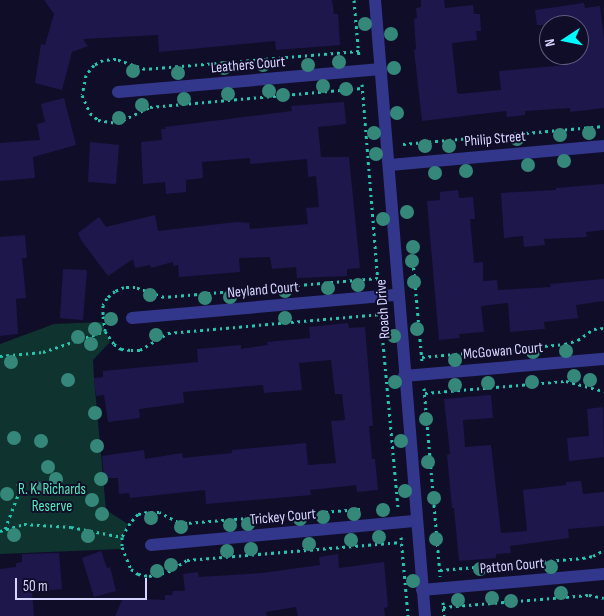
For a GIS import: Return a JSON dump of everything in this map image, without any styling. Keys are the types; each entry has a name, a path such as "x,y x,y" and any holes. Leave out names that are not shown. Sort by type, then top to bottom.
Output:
{"street":[{"name":"Roach Drive","path":"375,0 390,164 397,295 425,616"},
{"name":"Leathers Court","path":"118,92 381,69"},
{"name":"Philip Street","path":"390,164 604,146"},
{"name":"Neyland Court","path":"132,318 397,295"},
{"name":"McGowan Court","path":"404,376 604,359"},
{"name":"Trickey Court","path":"152,545 417,521"},
{"name":"Patton Court","path":"422,590 604,574"}],"path":[{"path":"403,144 604,126"},
{"path":"402,134 405,163"},
{"path":"413,258 444,616"},
{"path":"378,278 164,297 140,288 124,288 115,291 103,305 106,332 120,349 140,350 168,334 381,314"},
{"path":"421,357 566,344 578,340 594,329 604,328"},
{"path":"0,356 43,352 106,332"},
{"path":"424,393 566,381 604,391"},
{"path":"5,529 20,492 18,483"},
{"path":"388,507 398,506"},
{"path":"369,508 187,523 178,522 159,512 147,512 138,514 130,523 122,537 122,547 126,563 138,574 149,576 168,572 187,560 401,542"},
{"path":"0,531 24,524 71,527 122,537"},
{"path":"440,570 583,558 593,556 604,550"},
{"path":"443,607 589,595 604,598"}],"green space":[{"name":"R. K. Richards Reserve","path":"102,322 110,342 93,360 94,378 106,510 128,524 122,537 121,549 0,554 0,344 54,324"}],"building":[{"path":"44,0 332,0 334,14 338,14 340,45 276,50 275,41 159,52 158,35 83,39 88,46 72,52 62,90 35,83 41,44 45,45 54,14"},
{"path":"421,0 444,0 445,8 473,5 474,14 480,14 481,31 476,31 477,40 452,43 457,92 459,94 501,90 499,71 566,65 589,65 589,15 539,15 539,25 537,25 535,10 584,3 585,8 600,6 604,40 604,108 570,112 570,108 525,111 525,115 507,117 506,111 422,121 414,50 416,49 414,19 417,18 416,8 421,7"},
{"path":"64,98 76,145 33,157 35,178 0,181 0,143 40,140 37,124 45,122 41,104"},
{"path":"344,102 346,124 318,127 321,157 349,157 360,268 347,269 347,276 297,278 296,267 272,269 270,257 239,258 240,272 179,277 178,265 173,266 173,262 151,268 150,265 135,268 133,259 108,276 81,240 78,233 99,217 106,227 155,215 158,231 237,222 249,223 250,229 308,224 306,208 319,207 316,176 308,177 307,159 250,164 250,158 202,162 203,178 186,180 186,192 166,194 165,182 143,184 141,142 162,140 161,129 166,129 165,127 292,111 291,106"},
{"path":"90,142 119,145 116,184 88,182"},
{"path":"604,184 604,230 586,232 587,237 544,239 545,245 524,247 523,236 504,238 501,193 556,190 556,188"},
{"path":"458,190 459,198 473,197 475,219 470,219 474,263 483,262 483,281 497,280 498,290 551,287 550,284 604,279 604,301 576,305 578,318 544,322 545,329 510,332 508,303 481,306 484,332 459,334 460,338 439,340 427,201 440,200 440,192"},
{"path":"25,235 27,258 22,258 26,298 16,299 18,334 0,336 0,237"},
{"path":"63,269 87,270 83,320 60,318"},
{"path":"348,323 349,328 365,327 373,426 369,426 372,459 375,459 378,490 357,492 356,485 310,490 311,495 206,504 205,490 130,498 129,493 119,494 118,478 104,478 102,456 144,450 145,459 182,453 183,458 232,453 232,450 306,443 308,465 336,463 331,421 345,420 342,394 335,394 331,360 299,363 302,390 264,393 263,385 183,392 184,403 139,409 140,418 108,422 104,395 96,396 94,378 103,377 103,371 198,362 197,349 241,345 241,349 268,345 267,342 310,338 309,327"},
{"path":"491,395 493,418 463,420 465,447 491,445 501,533 527,531 523,490 566,485 566,482 581,481 583,494 604,492 604,526 568,529 569,538 510,546 511,553 496,554 496,558 459,561 447,455 450,454 444,399"},
{"path":"603,407 604,457 569,461 567,438 589,436 587,409"},
{"path":"101,551 107,568 110,567 116,591 94,597 82,558"},
{"path":"59,553 62,589 32,592 34,616 0,616 0,569 16,567 16,563 22,562 22,554"},
{"path":"338,554 339,568 384,562 388,607 384,608 385,616 298,616 296,607 266,612 267,616 115,616 123,598 165,600 165,595 172,595 173,591 185,591 183,574 198,572 199,577 262,573 320,565 319,557"}]}
